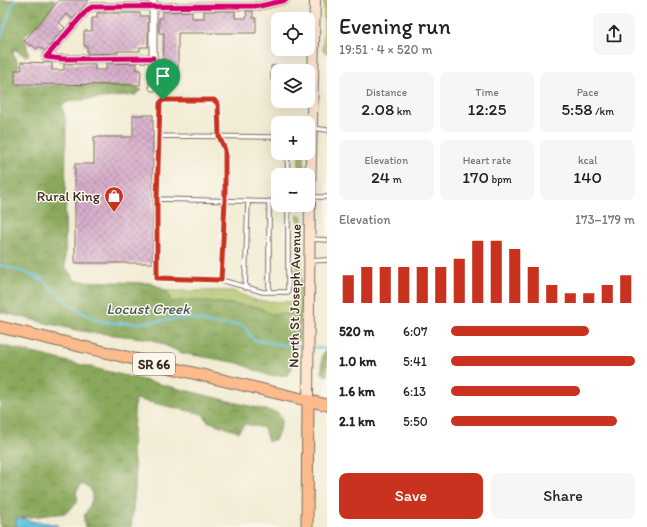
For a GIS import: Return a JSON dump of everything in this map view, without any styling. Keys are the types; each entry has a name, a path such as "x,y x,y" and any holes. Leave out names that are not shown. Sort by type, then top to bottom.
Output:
{"main road":[{"name":"North St Joseph Avenue","path":"312,116 315,0"},
{"name":"North St Joseph Avenue","path":"308,400 310,212"},
{"name":"SR 66","path":"0,327 327,405"},
{"path":"308,400 308,527"}],"street":[{"path":"153,58 62,59 46,57 89,8 153,3 214,3 260,6 273,1 286,0"},
{"path":"153,3 153,87"}],"lane":[{"path":"221,280 225,201 225,150 219,136 218,104 214,100 163,100 160,103 157,199 157,278 221,280 245,288 269,292 288,292 288,212"},
{"path":"315,133 327,130"},
{"path":"159,136 271,137"},
{"path":"315,199 327,197"},
{"path":"157,199 269,201 269,292"},
{"path":"245,288 248,201"},
{"path":"310,239 327,240"},
{"path":"310,260 327,260"}],"green space":[{"path":"0,0 55,0 49,15 24,36 29,55 25,56 16,50 12,51 19,64 16,82 19,85 130,86 142,90 135,95 70,101 62,105 66,122 65,267 76,281 151,283 167,291 171,302 191,300 258,307 271,314 301,313 298,340 292,347 294,359 293,365 288,375 270,376 238,363 182,353 151,339 80,331 0,312"},
{"path":"324,0 327,0 327,54 323,50"},
{"path":"299,160 304,160 304,168 299,168"},
{"path":"298,215 302,216 301,313 271,314 258,307 191,300 170,302 167,291 233,291 257,301 296,302"},
{"path":"0,345 278,413 282,421 276,439 268,442 264,428 245,424 238,432 207,421 203,414 135,399 132,453 135,480 131,527 85,527 84,517 92,500 92,492 90,488 82,484 76,492 78,500 76,504 66,513 22,518 16,527 0,527"},
{"path":"324,352 327,352 327,376 322,373 322,356"}],"water":[{"path":"22,518 35,522 57,525 58,527 16,527 17,519"}],"building":[{"path":"59,0 89,0 73,19 66,14 59,22 65,28 45,51 39,46 37,49 24,41"},
{"path":"192,11 192,18 204,18 204,11 235,11 235,18 247,18 246,11 253,11 253,18 256,18 256,33 178,33 178,85 163,85 164,33 159,33 159,18 162,18 162,12"},
{"path":"97,13 140,13 140,16 148,16 148,47 140,47 140,51 118,51 118,53 87,54 87,46 84,46 84,31 92,31 92,18 97,18"},
{"path":"21,62 52,63 52,70 64,70 64,64 95,64 95,70 106,70 106,64 137,63 137,70 141,70 140,85 15,84 15,70 22,70"},
{"name":"Rural King","path":"133,115 153,115 153,263 75,263 75,164 94,164 94,137 133,137"}],"waterway":[{"name":"Locust Creek","path":"0,41 12,5 16,0"},
{"name":"Locust Creek","path":"0,265 41,279 78,310 97,320 116,323 137,323 190,318 213,324 242,325 246,328 254,340 284,345 305,346"},
{"name":"Locust Creek","path":"312,347 327,349"}],"cycle path":[{"path":"153,58 62,59 46,57 87,10 92,7 260,6 286,0"}],"place":[{"name":"Rural King","path":"114,213"}],"route":[{"path":"163,100 214,100 218,104 219,136 225,150 225,201 221,280 157,278 157,199 160,103 163,100"}]}
